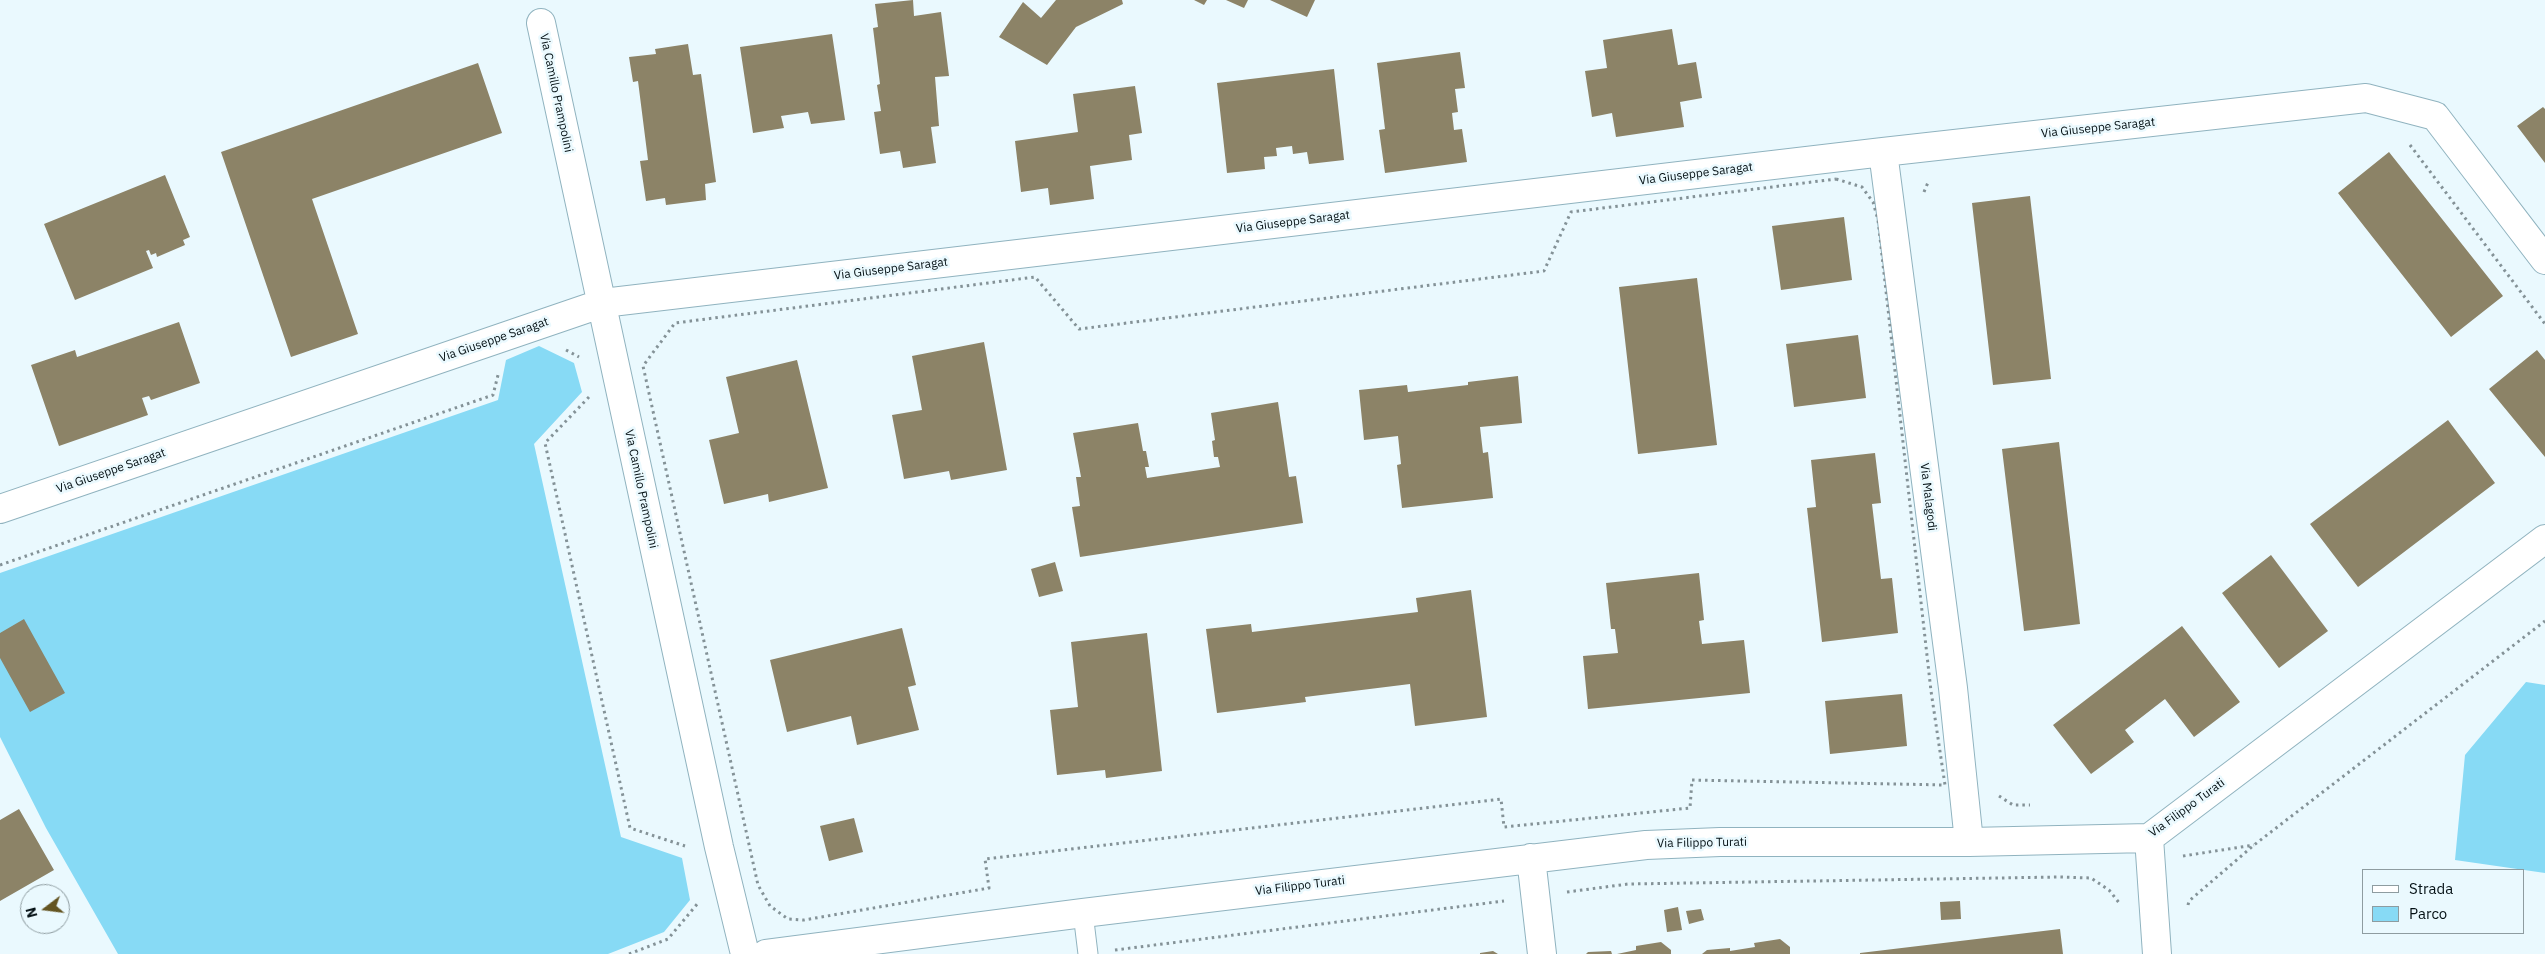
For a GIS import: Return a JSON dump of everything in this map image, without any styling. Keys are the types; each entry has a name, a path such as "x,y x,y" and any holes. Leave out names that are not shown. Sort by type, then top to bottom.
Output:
{"street":[{"name":"Via Camillo Prampolini","path":"541,23 744,954"},
{"name":"Via Giuseppe Saragat","path":"0,509 602,303 1883,152 2366,98 2435,116 2545,260"},
{"name":"Via Malagodi","path":"1883,152 1953,688 1969,842"},
{"name":"Via Filippo Turati","path":"766,954 1083,912 1646,845 1711,842 1969,842 2150,850 2545,539"},
{"path":"2150,850 2156,944"},
{"path":"1530,858 1542,954"}],"lane":[{"path":"1083,912 1088,954"}],"path":[{"path":"2405,138 2545,324"},
{"path":"1923,197 1924,189 1935,174"},
{"path":"1836,179 1862,188 1873,202 1878,220 1931,691 1945,785 1692,780 1690,808 1504,827 1501,799 985,860 989,888 804,920 788,919 770,906 758,885 643,366 675,323 1035,278 1079,329 1544,271 1571,212 1836,179"},
{"path":"559,346 581,358 582,364"},
{"path":"0,565 493,395 499,370"},
{"path":"591,395 545,443 630,828 686,846 688,856"},
{"path":"2156,944 2182,931 2189,901 2254,845 2545,622"},
{"path":"1996,793 2014,805 2032,805"},
{"path":"2150,850 2254,845"},
{"path":"1564,900 1563,893 1628,884 2059,877 2091,878 2109,890 2121,905"},
{"path":"629,954 668,939 698,903 696,893"},
{"path":"1088,954 1536,896"}],"green space":[{"path":"539,346 574,363 582,392 534,444 621,837 682,858 690,900 664,932 608,954 118,954 46,828 0,737 0,573 498,400 506,360"},
{"path":"2526,682 2545,685 2545,873 2455,860 2465,755"}],"building":[{"path":"913,0 914,16 941,12 949,76 935,77 939,126 931,127 936,163 903,168 900,151 880,154 874,112 881,111 877,85 880,84 873,28 878,27 875,4"},
{"path":"1056,0 1122,0 1123,4 1076,27 1047,65 999,37 1023,2 1041,18"},
{"path":"1194,0 1207,0 1204,5"},
{"path":"1226,0 1248,0 1244,8"},
{"path":"1270,0 1315,0 1307,17"},
{"path":"1672,29 1678,65 1696,62 1702,98 1680,102 1684,127 1616,137 1612,113 1592,117 1585,71 1607,68 1603,40"},
{"path":"832,34 845,120 811,124 808,112 781,116 784,128 753,133 740,47"},
{"path":"688,44 693,75 701,74 716,182 705,184 706,200 666,205 665,198 646,201 640,161 648,160 638,81 633,82 629,57 656,54 655,49"},
{"path":"1460,52 1465,88 1455,89 1458,112 1452,113 1454,130 1462,129 1467,162 1385,173 1379,130 1385,129 1377,63"},
{"path":"478,63 502,133 312,199 358,334 291,357 221,152"},
{"path":"1334,69 1344,160 1309,164 1307,152 1293,154 1292,146 1276,148 1277,156 1264,157 1265,169 1227,173 1217,83"},
{"path":"1135,86 1142,133 1129,135 1132,160 1090,166 1094,199 1050,205 1048,188 1021,192 1015,141 1078,132 1073,94"},
{"path":"2543,107 2545,109 2545,163 2517,126"},
{"path":"2389,152 2503,296 2451,337 2338,193"},
{"path":"165,175 190,237 183,240 185,245 157,257 156,253 151,255 149,250 146,251 153,268 75,300 44,224"},
{"path":"2030,196 2051,379 1993,385 1972,203"},
{"path":"1844,217 1852,280 1781,290 1772,226"},
{"path":"1697,278 1717,445 1638,454 1619,287"},
{"path":"179,322 200,383 151,400 149,396 142,398 148,415 59,446 31,365 75,350 77,357"},
{"path":"1858,335 1866,398 1794,407 1786,344"},
{"path":"984,342 1007,470 951,480 949,471 904,479 892,415 922,410 912,356"},
{"path":"2537,350 2545,360 2545,457 2489,389"},
{"path":"797,360 828,488 769,502 768,494 724,504 709,440 739,433 726,377"},
{"path":"1518,376 1522,423 1480,427 1483,453 1488,452 1493,498 1402,508 1397,465 1401,464 1398,436 1364,440 1359,390 1407,385 1408,392 1468,385 1468,382"},
{"path":"1278,402 1289,477 1296,476 1303,523 1080,557 1072,507 1080,506 1076,477 1081,477 1073,433 1138,423 1143,451 1146,451 1149,467 1145,467 1147,478 1220,467 1218,457 1214,457 1212,441 1215,440 1211,413"},
{"path":"2448,420 2495,483 2358,587 2310,524"},
{"path":"2059,442 2080,624 2024,631 2002,449"},
{"path":"1875,453 1881,503 1872,504 1881,579 1892,578 1898,633 1822,642 1807,508 1816,507 1811,460"},
{"path":"2271,555 2328,631 2279,668 2222,593"},
{"path":"1055,562 1063,591 1039,597 1031,569"},
{"path":"1699,573 1704,620 1699,621 1702,644 1744,640 1750,693 1588,709 1583,656 1618,653 1615,629 1611,629 1606,583"},
{"path":"1471,590 1487,717 1415,726 1410,684 1305,697 1306,702 1217,713 1206,629 1251,624 1252,632 1418,612 1416,598"},
{"path":"24,619 65,693 30,712 0,658 0,633"},
{"path":"2182,626 2240,702 2194,737 2165,699 2125,730 2134,742 2091,774 2053,725"},
{"path":"902,628 916,685 908,687 919,730 857,745 851,716 787,732 770,660"},
{"path":"1147,633 1162,771 1106,778 1105,770 1057,775 1050,710 1078,707 1071,642"},
{"path":"1902,694 1907,746 1830,754 1825,701"},
{"path":"19,809 54,870 30,884 20,884 20,890 0,901 0,820"},
{"path":"854,818 863,852 829,861 820,826"},
{"path":"1960,901 1961,919 1941,920 1940,902"},
{"path":"1678,907 1682,930 1667,932 1664,910"},
{"path":"1701,909 1704,920 1689,924 1686,911"},
{"path":"2060,929 2063,954 1860,954 1860,953"},
{"path":"1780,939 1790,947 1790,954 1702,954 1707,950 1730,948 1730,951 1755,947 1754,943"},
{"path":"1661,942 1671,950 1671,954 1617,954 1636,950 1636,946"},
{"path":"1493,951 1498,954 1480,954 1480,953"},
{"path":"1611,951 1612,954 1586,954 1588,952"}]}
